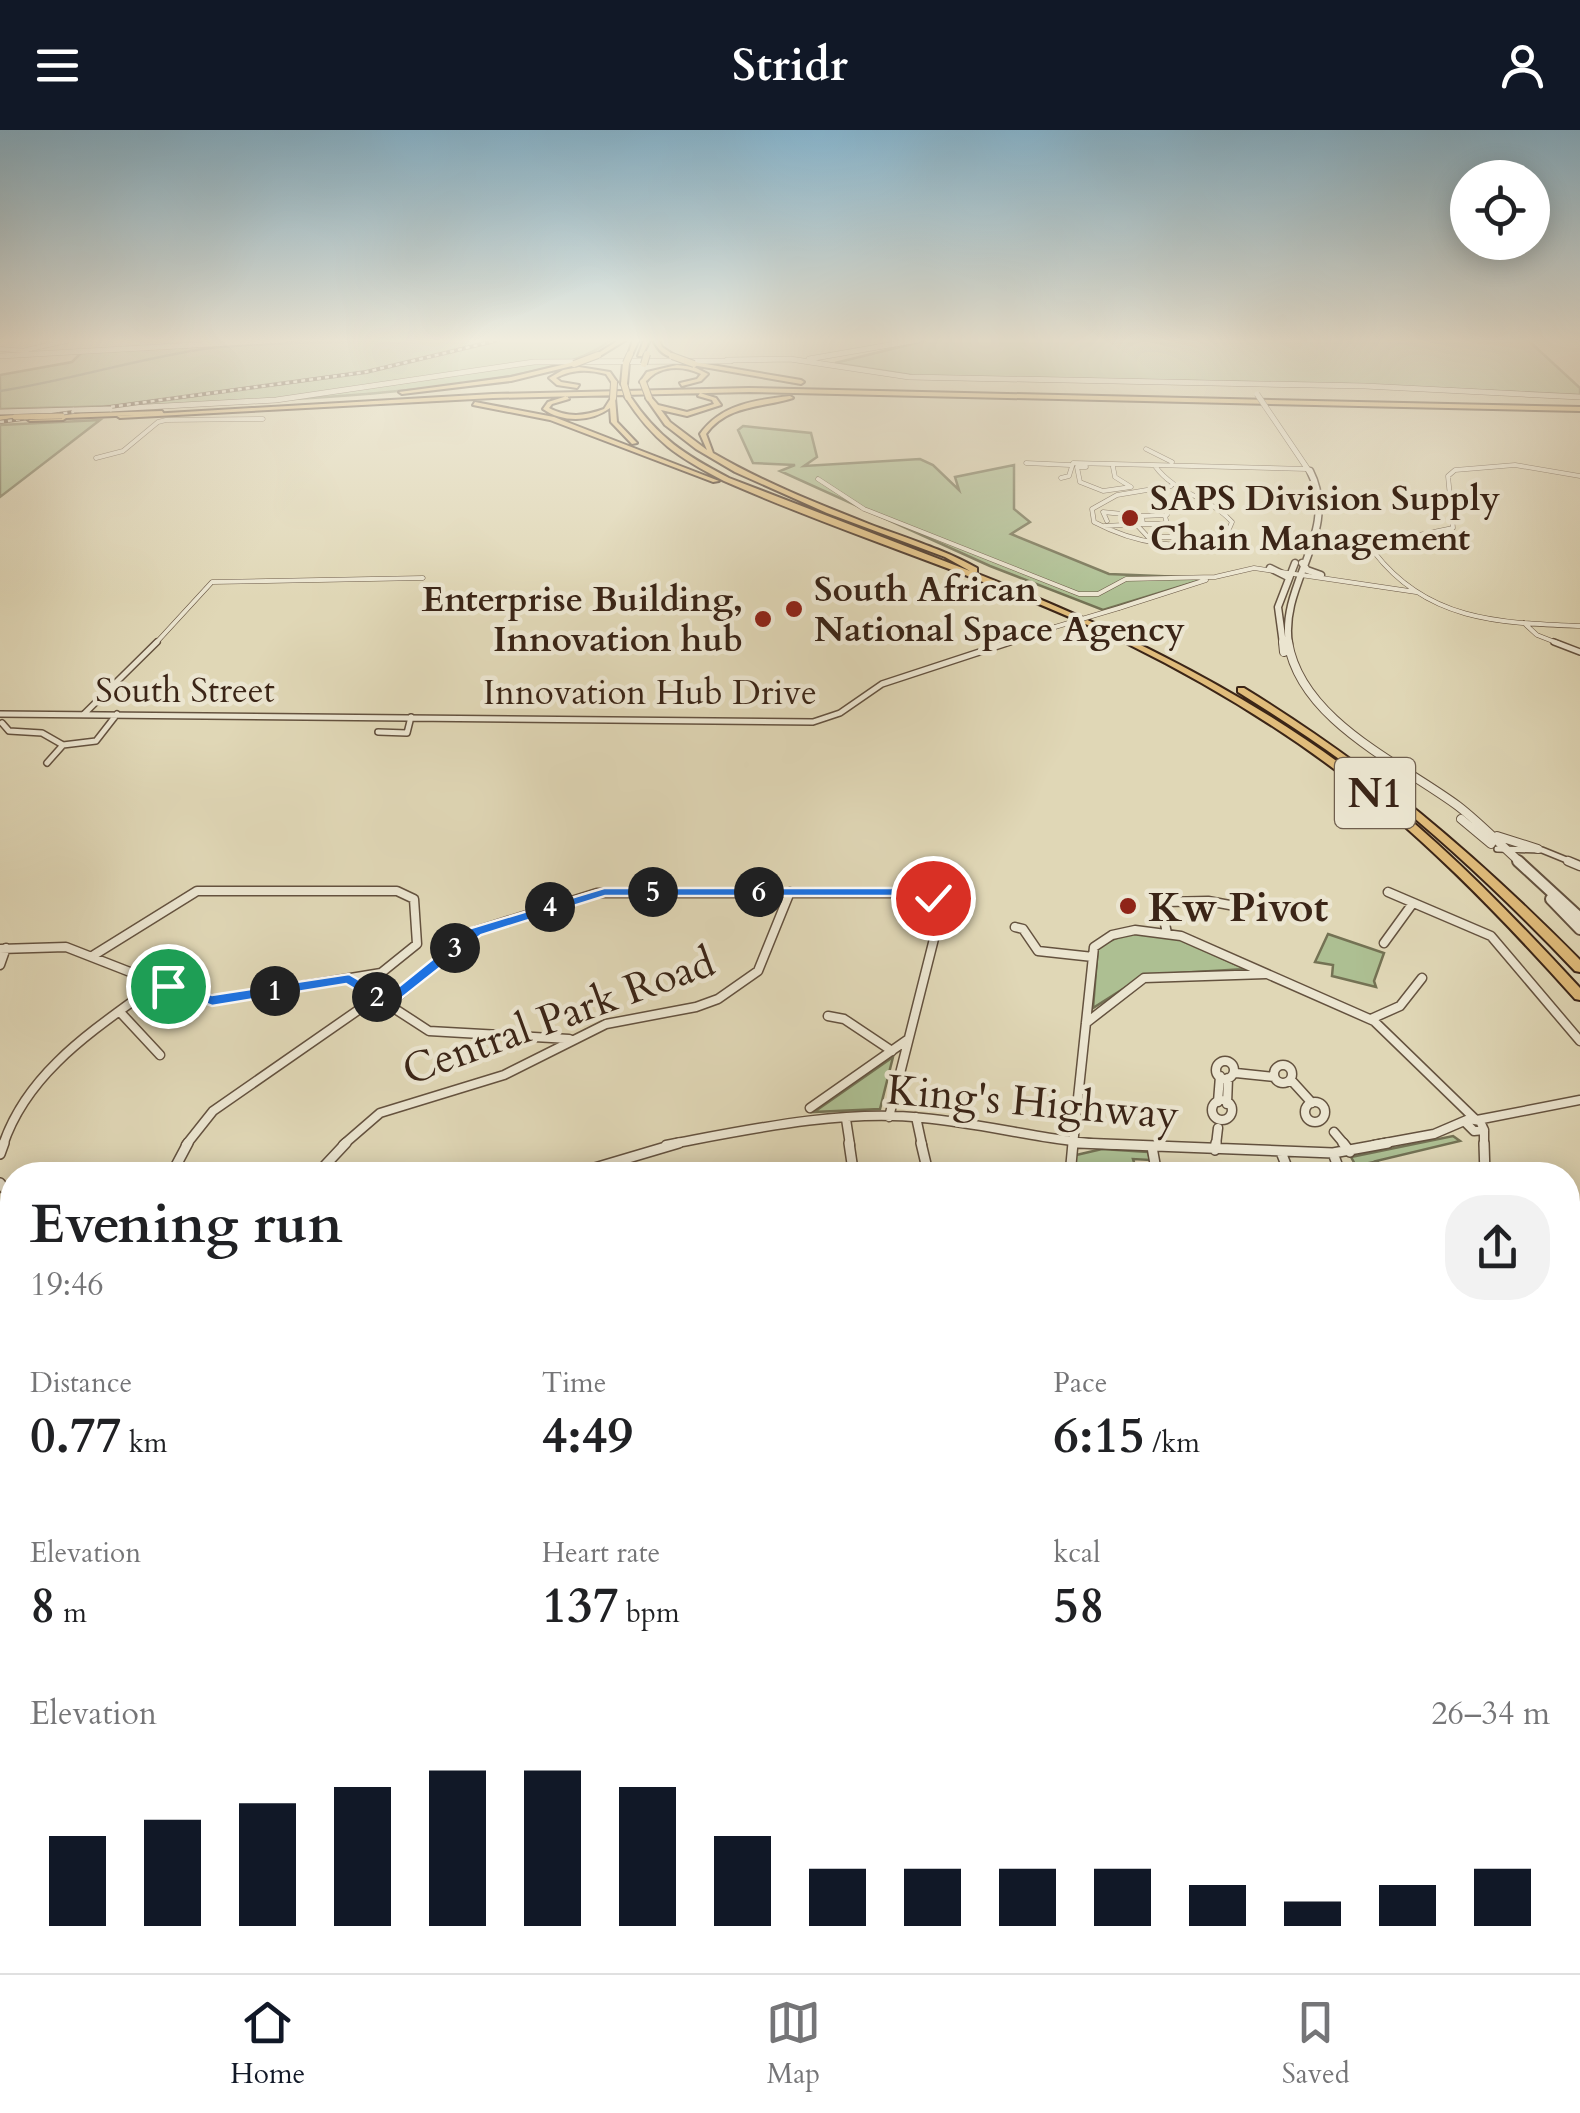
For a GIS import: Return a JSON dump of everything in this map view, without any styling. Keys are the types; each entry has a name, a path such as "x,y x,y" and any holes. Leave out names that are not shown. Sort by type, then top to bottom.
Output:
{"highway":[{"path":"568,426 960,571"},
{"path":"617,426 624,436 702,476"},
{"name":"N1","path":"652,426 654,432 706,467 1163,658 1296,735 1429,838 1496,903 1580,996"},
{"name":"N1","path":"660,426 672,437 737,475 1148,641 1231,684 1383,784 1453,840 1580,968"},
{"path":"670,426 742,472 948,555 974,570"},
{"path":"708,426 703,441 716,456 742,472"}],"street":[{"path":"96,458 123,452 153,426"},
{"path":"1279,426 1320,495 1318,517 1278,607 1285,654 1299,680 1355,738 1520,862 1580,918"},
{"path":"1146,449 1163,461 1216,468"},
{"path":"1026,464 1112,466"},
{"path":"1061,478 1069,476 1073,464"},
{"path":"1416,592 1377,558 1374,550 1384,542 1453,528 1451,472 1504,465 1580,476"},
{"path":"1098,525 1154,543 1212,542 1226,536 1232,524 1217,504 1171,486 1101,490 1077,479 1078,466 1307,468"},
{"path":"1112,466 1115,477 1134,490"},
{"path":"1155,466 1171,486"},
{"path":"818,479 864,509 1079,594 1098,594 1126,579 1215,577 1248,568 1307,570 1321,576 1416,592 1472,617 1580,626"},
{"path":"1098,525 1092,510 1096,506 1134,490"},
{"path":"1098,525 1167,524 1166,512 1142,516 1129,511 1104,512 1107,521"},
{"path":"1139,524 1142,516"},
{"path":"1318,517 1295,571 1285,621 1290,651 1306,682 1363,740 1487,831 1580,929"},
{"path":"1139,524 1148,537 1179,537"},
{"name":"Innovation Hub Drive","path":"370,717 813,722 840,713 882,684 1215,577"},
{"path":"84,714 123,679 212,582 423,578"},
{"path":"1373,583 1404,583"},
{"path":"1524,623 1538,635 1580,652"},
{"name":"South Street","path":"0,714 370,717"},
{"path":"12,714 1,723 9,730 42,733 63,745 94,742 117,714"},
{"path":"378,732 397,736 409,732 411,717"},
{"path":"48,763 63,745"},
{"path":"1487,831 1580,866"},
{"path":"1501,849 1538,849"},
{"path":"1520,862 1522,854 1538,849"},
{"path":"0,965 3,948 56,945 212,1001 349,979 384,972 416,946 412,895 397,891 198,891 94,956"},
{"path":"388,1004 476,932 579,897 607,892 916,892 935,900 941,910 889,1117"},
{"name":"Central Park Road","path":"329,1162 376,1114 504,1075 615,1021 708,1004 751,979 790,892"},
{"path":"1388,892 1491,936 1580,1042"},
{"path":"1167,933 1161,906 1166,902 1208,901 1236,906"},
{"path":"1384,942 1413,903"},
{"path":"1015,927 1024,930 1038,952 1092,958"},
{"path":"1072,1162 1096,944 1118,934 1167,933 1370,1019 1475,1125 1484,1162"},
{"path":"1086,1023 1144,978 1267,974"},
{"path":"1370,1019 1400,1006 1422,978"},
{"path":"349,979 433,1032 572,1040"},
{"path":"0,1154 14,1118 34,1088 158,983"},
{"path":"178,1162 192,1134 213,1111 377,997"},
{"path":"120,1012 160,1055"},
{"path":"828,1016 844,1019 892,1051"},
{"path":"810,1108 907,1040"},
{"path":"1273,1075 1276,1067 1287,1068 1294,1074 1290,1082"},
{"path":"1215,1150 1218,1124 1210,1109 1222,1103 1230,1074 1273,1075 1290,1082 1309,1104 1326,1111 1322,1119 1350,1152"},
{"name":"King's Highway","path":"611,1162 707,1136 791,1121 889,1117 916,1117 1074,1143 1350,1152 1580,1100"},
{"path":"1218,1124 1234,1114 1222,1103"},
{"path":"0,1112 14,1118"},
{"path":"916,1117 926,1162"},
{"path":"846,1119 852,1162"},
{"path":"1152,1147 1155,1162"},
{"path":"1281,1152 1285,1162"},
{"path":"1334,1153 1337,1162"}],"green space":[{"path":"0,426 92,426 0,497"},
{"path":"743,426 811,433 817,457 804,466 920,459 933,465 959,490 955,477 1014,465 1014,509 1030,522 1011,534 1109,574 1208,578 1103,610 990,566 780,471 795,465 753,463 738,430"},
{"path":"1128,933 1173,936 1246,969 1145,975 1093,1008 1098,946"},
{"path":"1328,934 1384,953 1374,981 1376,987 1332,976 1333,965 1315,962"},
{"path":"893,1057 880,1109 814,1112"},
{"path":"1453,1136 1460,1141 1377,1162 1354,1162 1351,1157"},
{"path":"1102,1149 1148,1152 1150,1160 1073,1162 1072,1156"}],"place":[{"name":"SAPS Division Supply Chain Management","path":"1130,518"},
{"name":"South African National Space Agency","path":"794,609"},
{"name":"Enterprise Building, Innovation hub","path":"763,619"},
{"name":"Kw Pivot","path":"1128,906"}],"route":[{"path":"168,986 212,1001 349,979 388,1004 476,932 604,892 908,892 933,898"}]}
